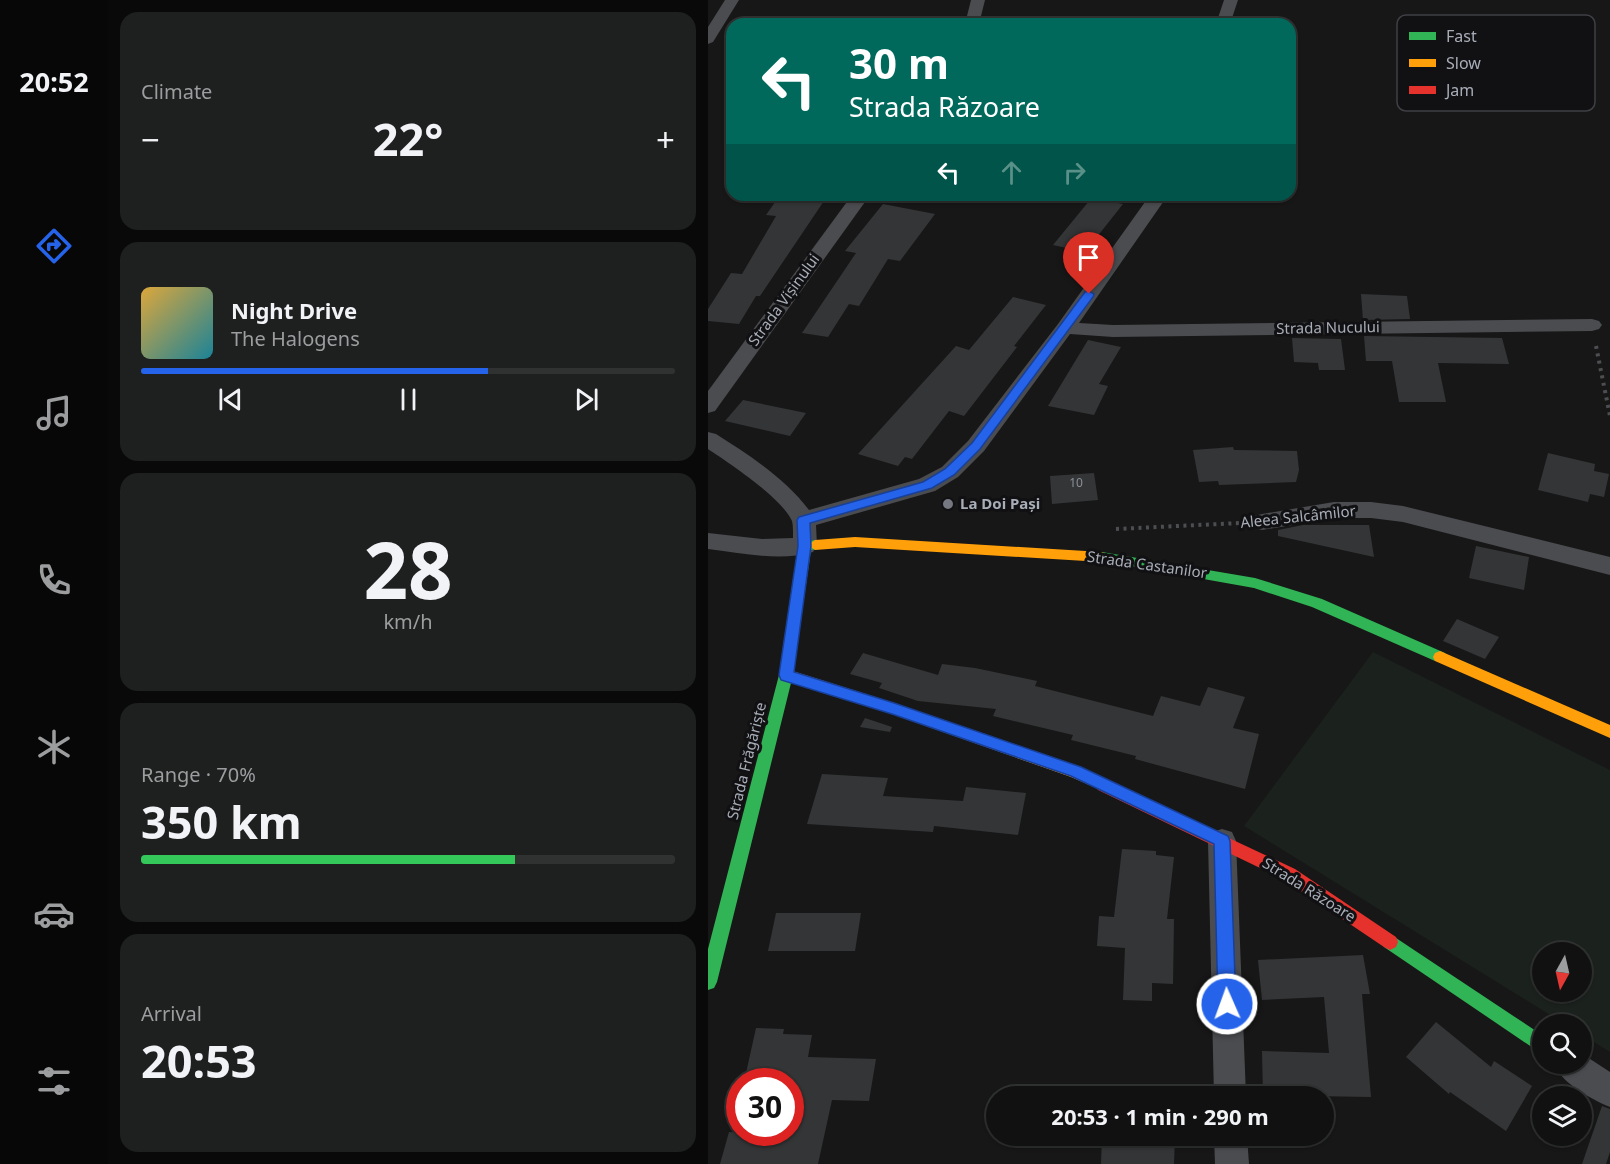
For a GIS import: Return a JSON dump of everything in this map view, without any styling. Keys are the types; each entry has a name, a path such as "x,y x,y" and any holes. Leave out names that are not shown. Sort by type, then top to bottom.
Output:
{"street":[{"path":"708,39 732,0"},
{"path":"974,18 978,0"},
{"path":"1225,18 1231,0"},
{"name":"Strada Vișinului","path":"708,406 857,201"},
{"path":"803,520 927,485 950,472 976,446 1065,328 1155,201"},
{"name":"Strada Nucului","path":"1065,328 1113,331 1592,325"},
{"path":"708,439 748,467 783,498 803,520 805,546 762,547 708,541"},
{"name":"Aleea Salcâmilor","path":"1262,522 1334,510 1371,510 1403,514 1610,566"},
{"name":"Strada Castanilor","path":"805,546 855,542 1047,552 1113,558 1255,583 1317,603 1610,732"},
{"name":"Strada Frăgăriște","path":"708,982 786,675 805,546"},
{"name":"Strada Răzoare","path":"786,675 894,709 1076,772 1222,841 1289,874 1532,1038"},
{"path":"1222,841 1230,1086"},
{"path":"1585,1074 1610,1090"},
{"path":"1231,1146 1232,1164"}],"path":[{"path":"1592,325 1610,416"},
{"name":"Aleea Salcâmilor","path":"1110,530 1262,522"}],"shaded area":[{"path":"1373,652 1610,770 1610,1052 1592,1041 1592,1014 1549,1014 1244,826"}],"building":[{"path":"776,201 824,201 760,296 756,296 739,324 708,321 708,309 731,273 742,274 776,216 766,215"},
{"path":"1089,201 1120,201 1118,203 1123,204 1085,252 1053,245"},
{"path":"883,204 935,214 900,261 888,259 859,306 849,304 828,337 802,333 856,253 845,251"},
{"path":"1361,294 1407,296 1410,319 1363,320"},
{"path":"1013,297 1046,305 964,416 949,411 912,459 905,457 898,466 858,454 956,346 969,350"},
{"path":"1364,336 1502,338 1509,364 1438,363 1446,402 1399,402 1392,361 1366,361"},
{"path":"1292,338 1341,339 1345,370 1319,370 1318,363 1294,362"},
{"path":"1088,340 1121,347 1099,384 1108,386 1094,415 1048,406"},
{"path":"743,400 806,413 790,436 725,421"},
{"path":"1233,447 1234,450 1297,451 1299,470 1296,482 1219,485 1218,481 1199,482 1193,450"},
{"path":"1548,453 1595,464 1594,471 1609,474 1604,497 1590,494 1588,502 1538,490"},
{"path":"1094,473 1098,500 1052,504 1050,476"},
{"path":"1303,525 1369,525 1374,557 1278,536 1278,530"},
{"path":"1476,546 1529,557 1524,590 1469,578"},
{"path":"1457,619 1499,637 1485,659 1443,641"},
{"path":"863,653 938,675 942,664 975,668 1037,681 1035,686 1153,716 1161,696 1200,706 1208,687 1245,697 1233,728 1259,734 1245,789 1135,759 1136,756 1071,740 1073,735 993,716 996,709 918,701 879,688 882,683 850,674"},
{"path":"865,718 892,727 890,732 860,727"},
{"path":"822,774 888,778 883,796 963,801 966,787 1026,793 1018,835 934,826 933,832 807,824"},
{"path":"1122,849 1156,851 1156,855 1174,857 1167,919 1174,919 1173,984 1152,983 1152,1001 1123,1000 1125,948 1097,946 1099,916 1114,917"},
{"path":"776,913 861,913 855,951 768,951"},
{"path":"1363,955 1370,994 1362,994 1371,1097 1334,1096 1334,1086 1263,1086 1262,1051 1329,1053 1324,997 1262,1000 1258,960"},
{"path":"1436,1022 1491,1067 1494,1061 1532,1086 1506,1131 1450,1092 1449,1094 1406,1057"},
{"path":"756,1028 784,1029 783,1034 812,1035 808,1057 876,1059 869,1101 832,1100 818,1164 720,1164 726,1143 726,1146 804,1146 804,1068 747,1068"},
{"path":"1602,1106 1610,1109 1610,1152 1606,1164 1582,1164 1588,1146 1592,1146 1592,1135"},
{"path":"1102,1146 1175,1146 1174,1164 1101,1164"}],"traffic: fast":[{"path":"708,982 786,675 805,546 815,545"},
{"path":"1102,557 1255,583 1317,603 1440,657"},
{"path":"1390,942 1532,1038"}],"traffic: slow":[{"path":"815,545 855,542 1102,557"},
{"path":"1440,657 1610,732"},
{"path":"786,675 894,709 1076,772 1103,785"}],"traffic: jam":[{"path":"1103,785 1289,874 1390,942"}],"place":[{"name":"La Doi Pași","path":"948,504"}],"route":[{"path":"1089,294 976,446 950,472 927,485 803,520 805,546 786,675 894,709 1076,772 1222,841 1227,1004"}]}
